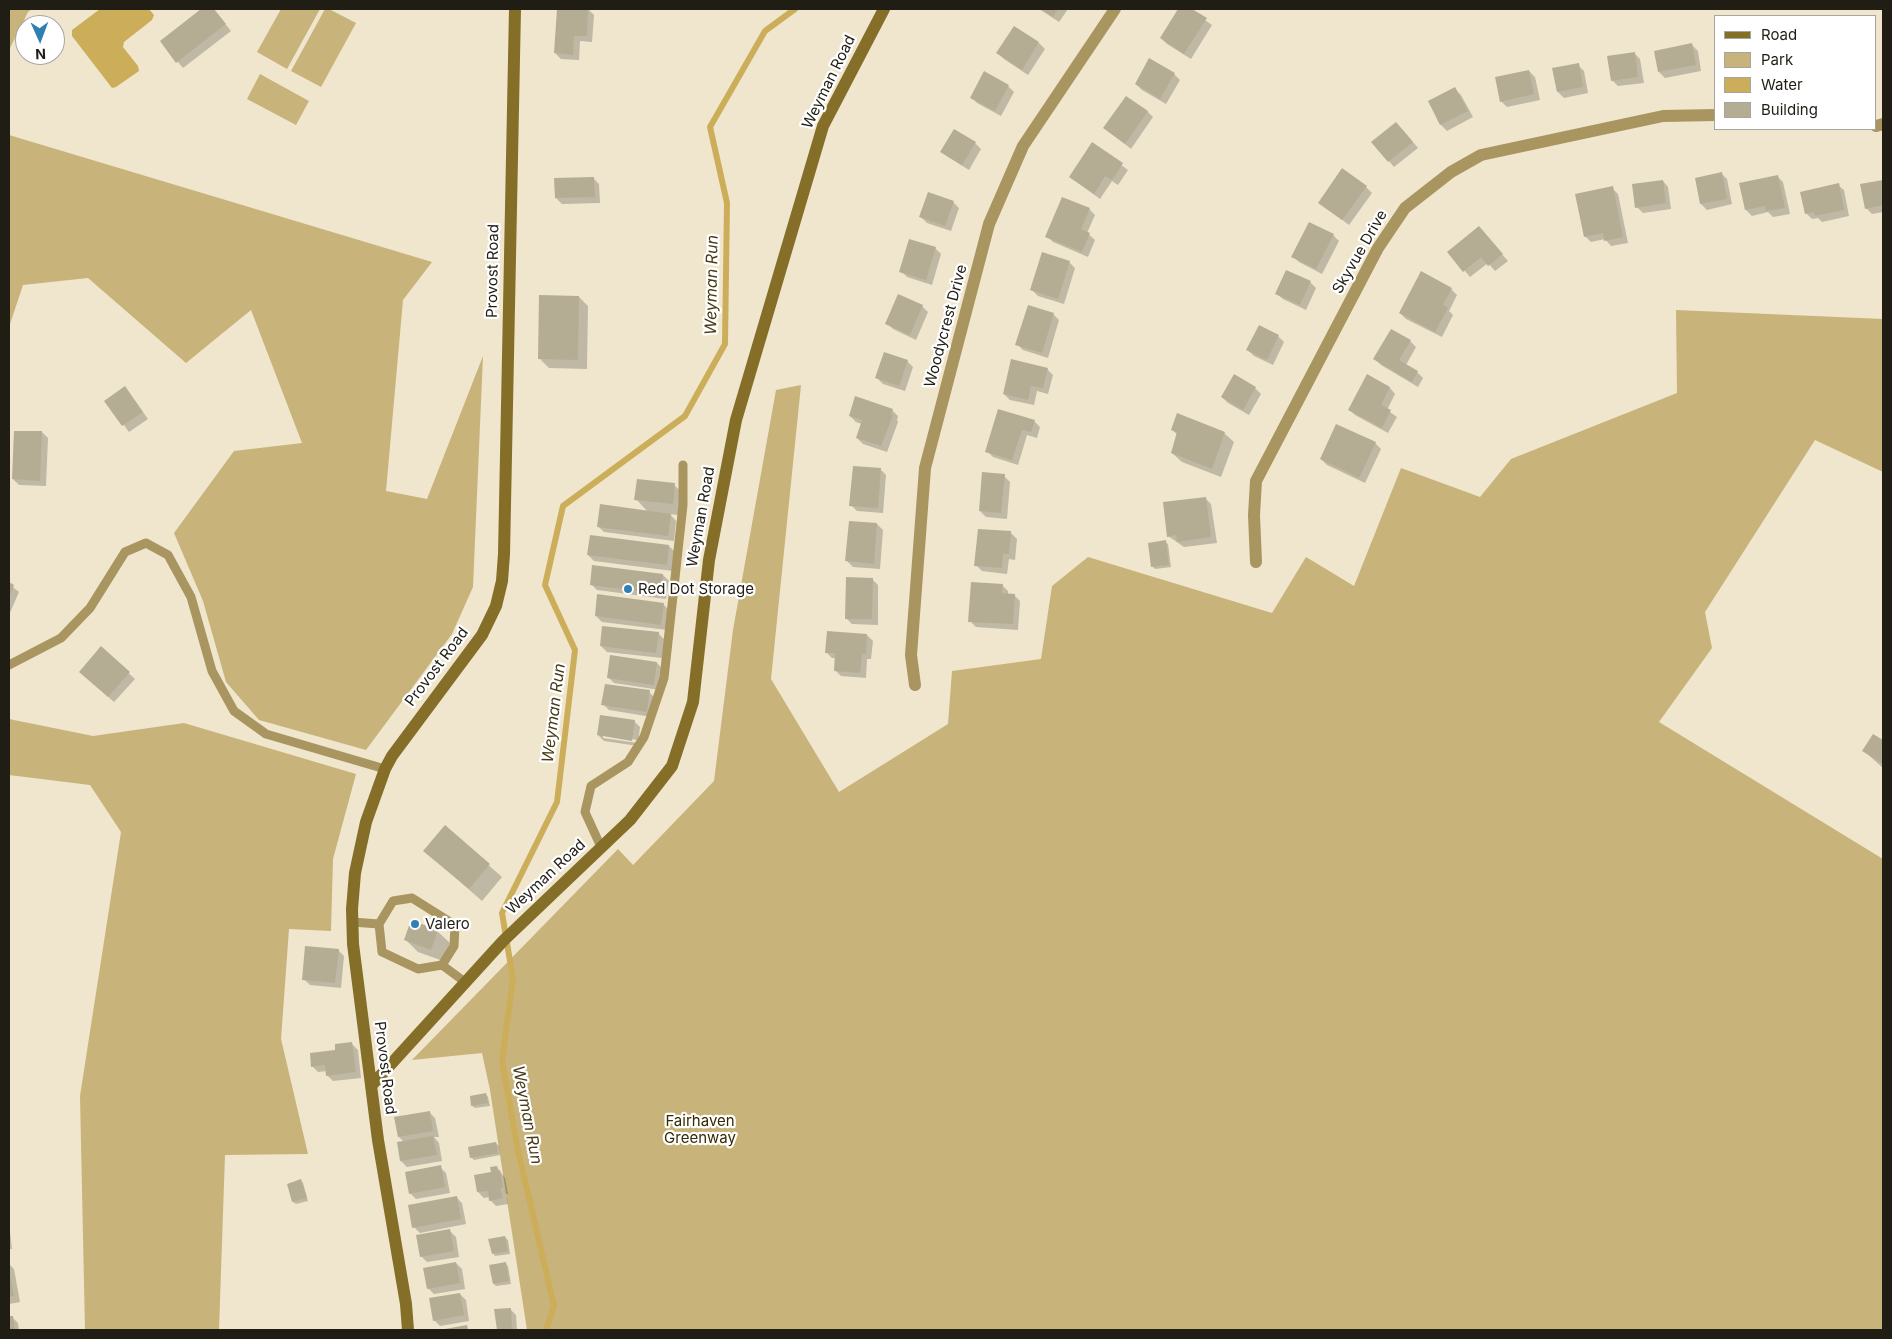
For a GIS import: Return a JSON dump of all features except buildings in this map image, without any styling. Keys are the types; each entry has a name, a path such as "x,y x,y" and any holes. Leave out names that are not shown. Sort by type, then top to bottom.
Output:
{"street":[{"name":"Provost Road","path":"408,1330 378,1140 353,944 352,922 355,873 366,822 385,769 392,756 482,634 496,606 502,580 515,9"},
{"name":"Weyman Road","path":"372,1086 467,980 528,916 630,820 672,766 693,702 709,560 736,420 823,126 884,9"},
{"name":"Woodycrest Drive","path":"915,685 911,654 925,468 989,224 1023,146 1115,9"},
{"name":"Skyvue Drive","path":"1256,562 1254,515 1256,480 1378,248 1405,208 1451,172 1481,155 1663,116 1714,115"}],"lane":[{"path":"602,847 585,812 591,786 628,762 644,738 664,678 683,505 683,464"},
{"path":"9,665 61,638 90,608 125,552 146,543 168,555 191,598 212,671 234,711 266,734 385,769"},
{"path":"442,965 454,946 455,925 412,898 393,901 379,924 382,952 418,969 442,965 467,980"},
{"path":"352,922 379,924"}],"green space":[{"path":"9,9 32,9 26,15 15,15 15,38 9,50"},
{"path":"281,9 320,9 287,69 257,52"},
{"path":"325,9 329,9 356,23 321,87 291,71"},
{"path":"260,74 309,101 296,125 247,99"},
{"path":"9,135 432,262 403,300 386,491 427,499 483,356 473,587 452,634 366,750 259,720 226,682 203,601 174,533 234,451 302,443 251,310 186,363 88,278 23,285 9,327"},
{"name":"Fairhaven Greenway","path":"1676,310 1883,319 1883,472 1815,440 1705,612 1712,648 1659,722 1883,859 1883,1330 527,1330 490,1090 482,1053 412,1060 618,849 633,865 714,781 733,630 776,390 801,385 771,679 839,792 948,724 952,671 1041,659 1052,586 1088,557 1272,613 1306,557 1354,586 1401,468 1480,497 1511,459 1677,393"},
{"path":"9,719 93,736 184,723 356,774 333,859 331,931 289,929 281,1039 308,1154 225,1155 219,1330 85,1330 80,1096 121,832 90,785 9,775"}],"water":[{"path":"100,9 149,9 154,15 152,20 124,42 123,47 138,66 139,71 112,88 72,36 72,30"}],"waterway":[{"name":"Weyman Run","path":"546,1330 554,1306 517,1146 502,1060 513,979 502,913 557,802 575,650 545,585 563,506 685,416 725,344 727,203 710,127 765,31 795,9"}],"place":[{"name":"Red Dot Storage","path":"628,589"},
{"name":"Valero","path":"415,924"}]}
